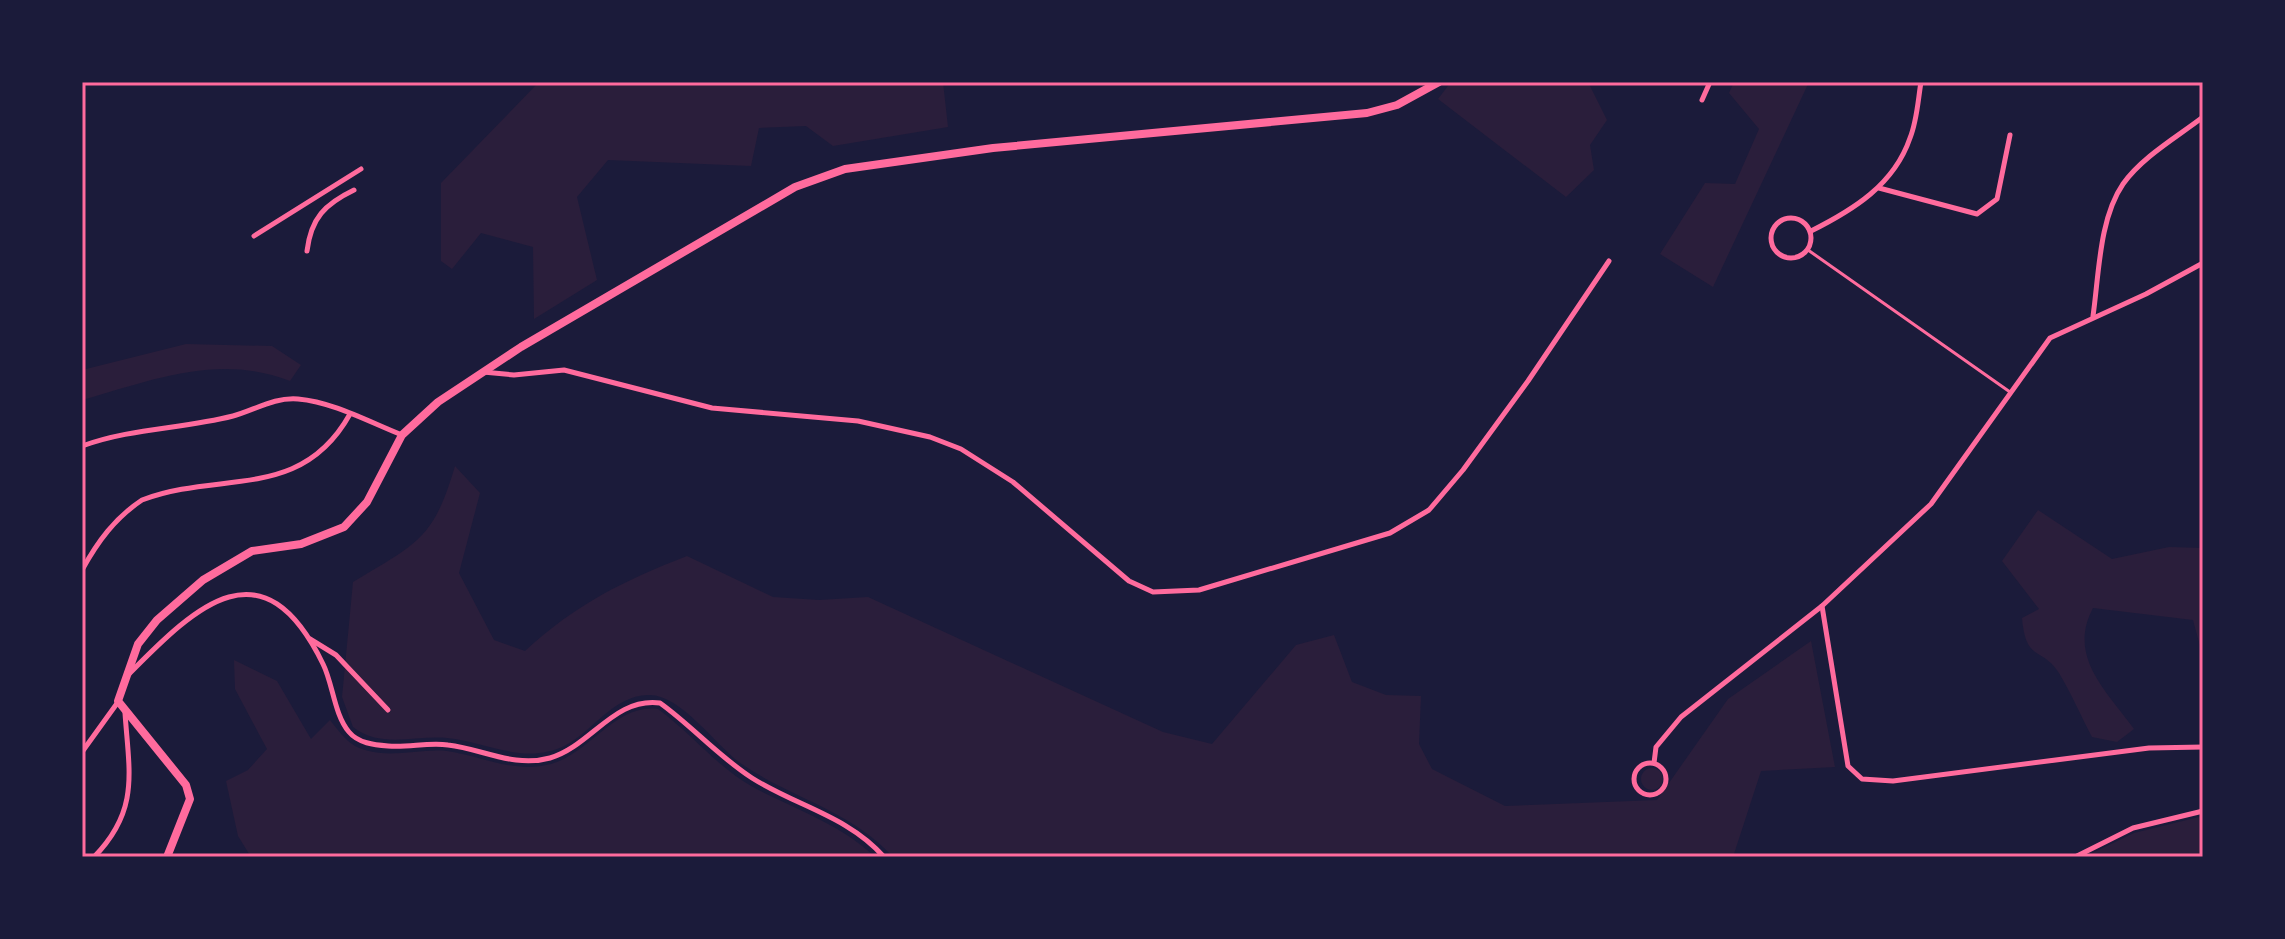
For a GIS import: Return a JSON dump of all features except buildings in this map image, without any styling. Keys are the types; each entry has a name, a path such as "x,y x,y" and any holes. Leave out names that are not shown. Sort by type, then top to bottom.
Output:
{"main road":[{"path":"167,857 189,807 189,792 118,701 138,644 157,620 223,566 252,551 301,544 344,527 367,502 402,435 438,402 482,372 742,216 824,174 993,148 1367,113 1397,105 1439,82"}],"street":[{"path":"1702,100 1710,82"},
{"path":"1811,231 1845,214 1890,177 1911,138 1921,82"},
{"path":"2093,317 2113,201 2124,183 2146,160 2203,117"},
{"path":"1878,187 1977,214 1997,199 2010,135"},
{"path":"254,236 361,169"},
{"path":"307,251 309,232 322,210 354,190"},
{"path":"1785,218 1800,219 1811,231 1808,250 1795,258 1787,258 1775,250 1771,235 1773,228 1785,218"},
{"path":"482,372 514,375 564,370 712,408 858,421 930,437 961,449 1013,482 1129,581 1153,592 1172,593 1199,590 1368,541 1412,522 1429,510 1463,470 1528,381 1609,261"},
{"path":"1654,763 1656,747 1681,717 1822,606 1931,504 2050,338 2203,263"},
{"path":"82,446 130,431 231,416 275,400 317,402 402,435"},
{"path":"82,570 100,539 125,511 142,500 156,494 261,480 285,473 325,449 337,437 350,414"},
{"path":"125,677 181,623 199,610 231,596 260,595 275,602 298,622 309,638 324,666 345,724 358,740 389,746 446,744 510,760 537,760 568,751 616,713 631,706 648,701 660,703 734,767 829,815 856,832 884,857"},
{"path":"1822,606 1848,766 1862,779 1893,781 2149,748 2203,747"},
{"path":"309,638 336,655 373,698 388,710"},
{"path":"82,752 118,701"},
{"path":"94,857 118,827 131,786 125,713"},
{"path":"1654,763 1666,774 1666,785 1659,793 1648,795 1636,787 1634,776 1639,767 1654,763"},
{"path":"2075,857 2133,828 2203,811"}],"lane":[{"path":"1808,250 2010,392"}],"shaded area":[{"path":"539,82 943,82 948,127 833,146 806,126 759,128 751,166 608,160 577,197 597,280 534,319 533,247 481,233 452,269 441,261 441,183"},
{"path":"1451,82 1588,82 1607,120 1590,145 1594,170 1566,197 1438,99"},
{"path":"1734,82 1809,82 1713,287 1660,254 1705,183 1735,184 1759,129 1729,93"},
{"path":"186,344 272,346 301,365 290,381 237,369 211,369 160,378 82,400 82,370"},
{"path":"455,466 480,493 459,573 494,640 525,651 563,620 601,595 687,556 773,597 819,600 868,597 1163,732 1212,744 1296,645 1334,635 1352,682 1386,695 1421,696 1419,744 1432,769 1505,806 1657,800 1728,699 1811,641 1835,767 1761,771 1733,857 893,857 839,815 739,762 684,711 660,697 648,695 624,701 566,745 536,753 506,751 447,738 375,738 353,727 342,697 353,582 420,538 439,510"},
{"path":"2038,510 2112,559 2169,547 2203,548 2203,657 2193,620 2093,608 2086,626 2087,658 2102,687 2134,729 2117,742 2092,737 2059,673 2027,642 2022,618 2039,609 2002,561"},
{"path":"234,660 277,681 311,739 330,720 351,744 378,753 447,751 511,766 537,767 565,759 629,714 643,709 658,709 740,779 832,826 875,857 251,857 238,836 226,781 248,770 267,749 235,689"},
{"path":"1652,768 1660,771 1663,779 1660,787 1652,790 1644,787 1641,779 1644,771"},
{"path":"2203,816 2203,857 2084,857 2134,833"}]}
